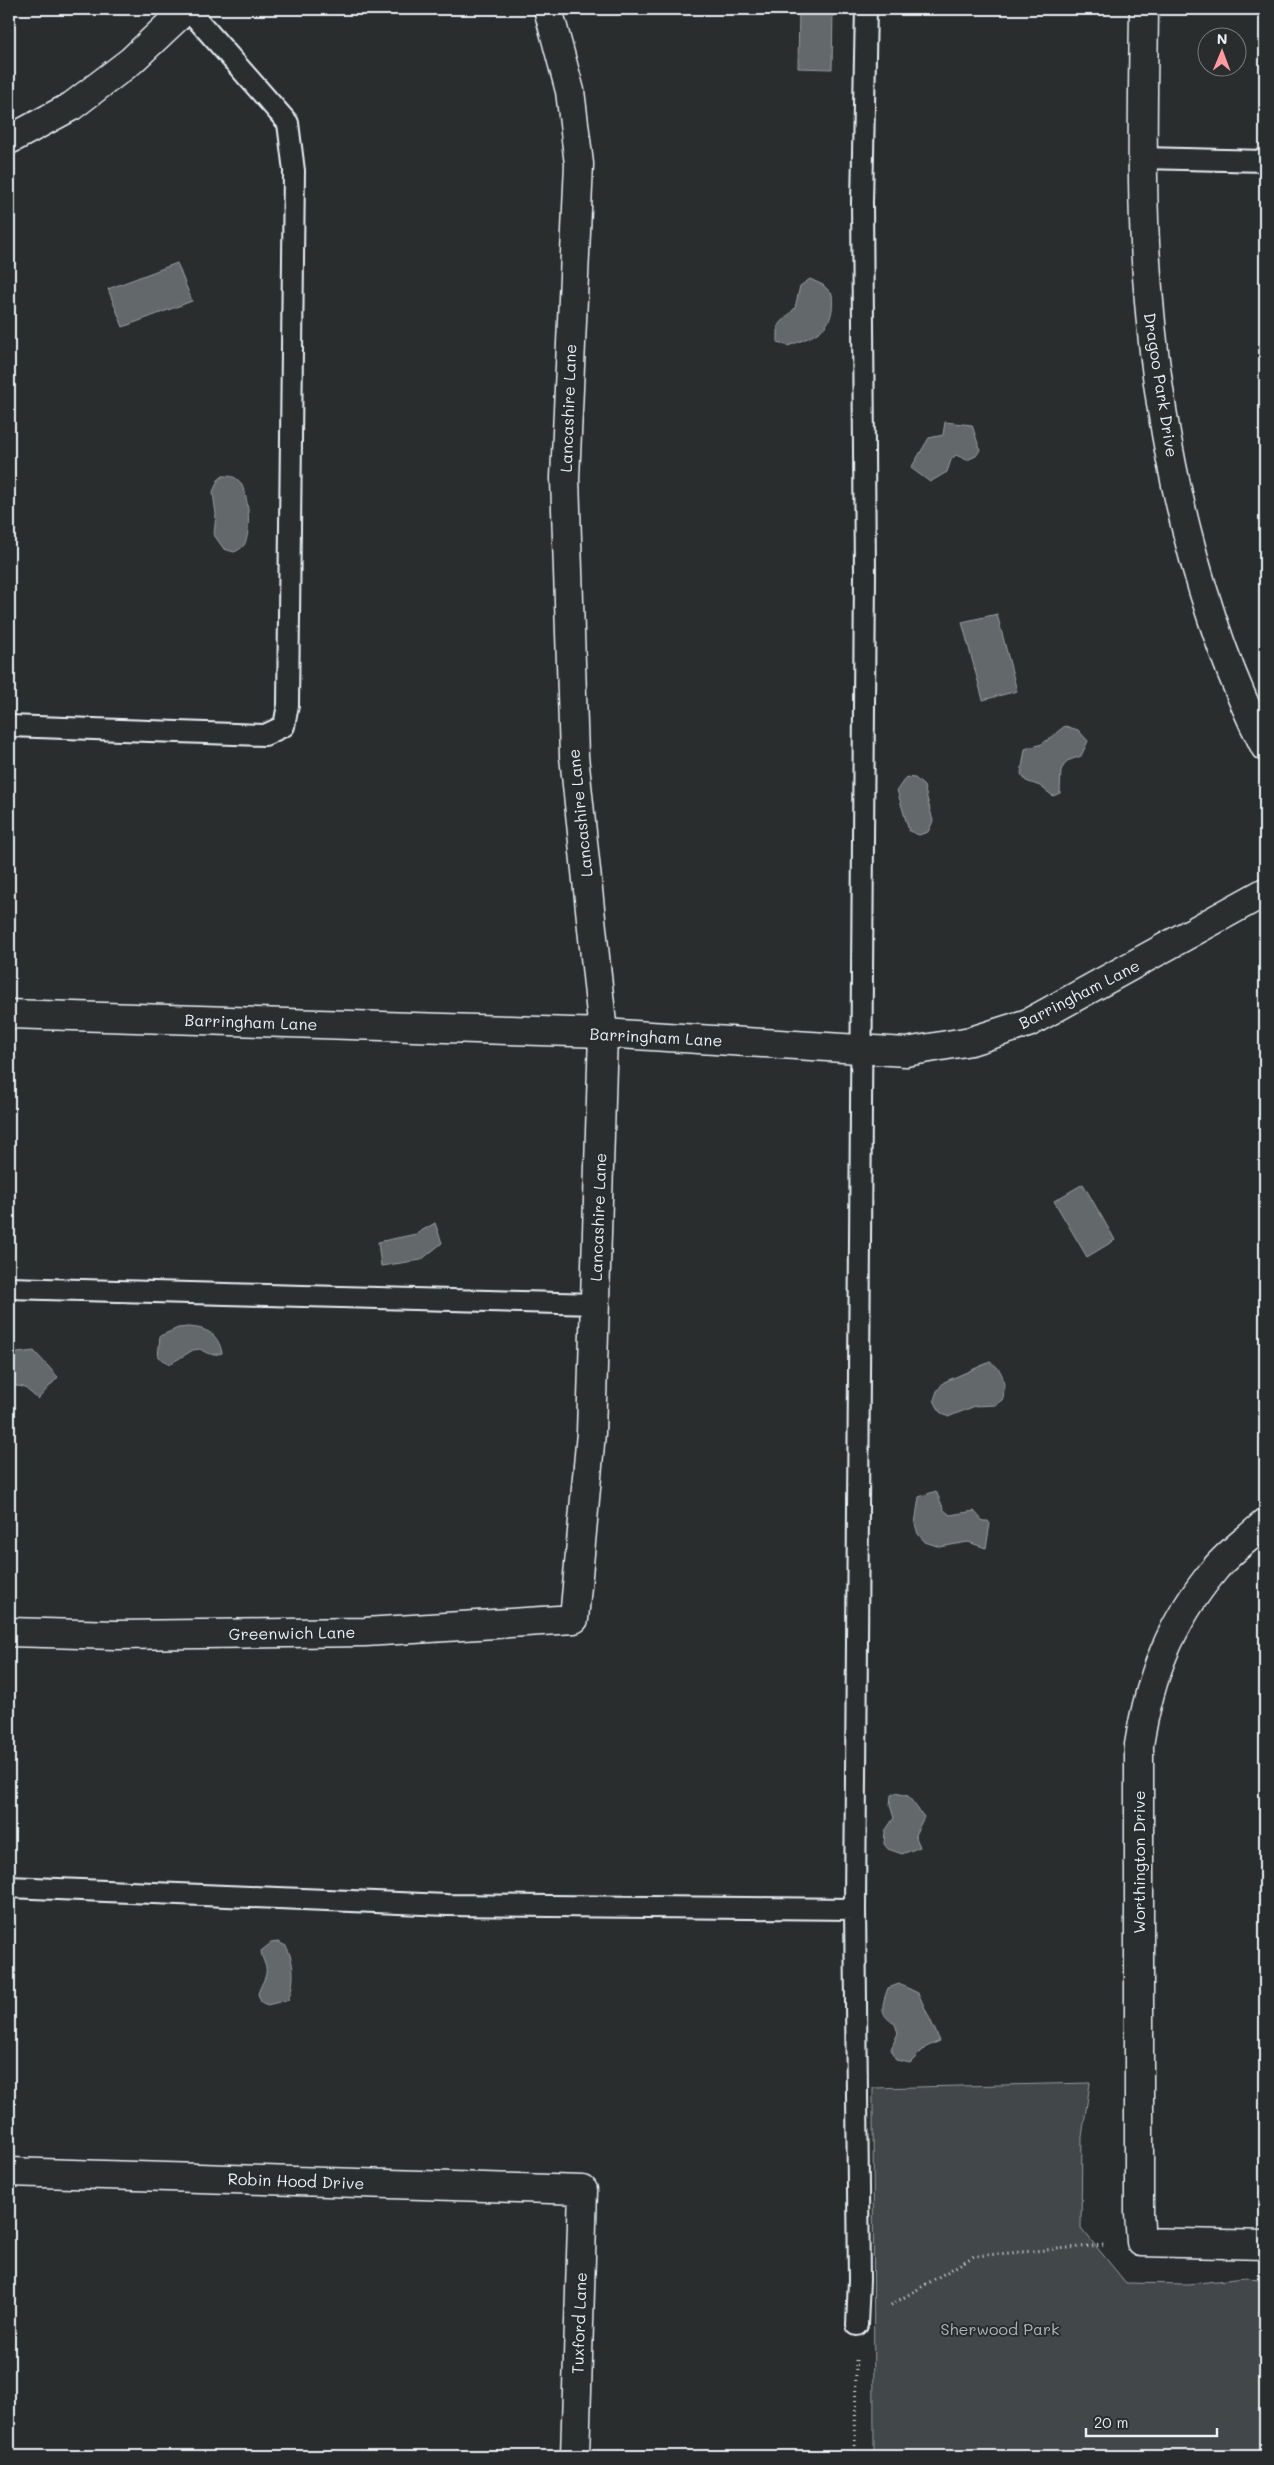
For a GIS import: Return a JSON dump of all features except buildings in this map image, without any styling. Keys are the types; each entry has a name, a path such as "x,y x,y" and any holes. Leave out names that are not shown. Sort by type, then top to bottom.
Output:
{"street":[{"path":"9,140 72,106 131,62 187,9"},
{"name":"Lancashire Lane","path":"548,9 570,91 579,164 565,478 574,756 603,1034 591,1433 574,1619"},
{"name":"Dragoo Park Drive","path":"1144,9 1143,158 1148,301 1164,422 1190,543 1224,650 1265,747"},
{"name":"Barringham Lane","path":"9,1014 603,1034 862,1049 915,1050 971,1041 1028,1023 1265,892"},
{"name":"Worthington Drive","path":"1140,2242 1139,1745 1145,1703 1164,1648 1184,1610 1216,1568 1265,1523"},
{"name":"Greenwich Lane","path":"9,1632 116,1635 364,1632 574,1619"},
{"name":"Robin Hood Drive","path":"9,2172 583,2190"},
{"name":"Tuxford Lane","path":"575,2456 583,2190"},
{"path":"1140,2242 1265,2246"}],"lane":[{"path":"9,726 265,735 284,726 288,705 294,171 288,123 187,9"},
{"path":"857,2325 859,2280 854,1909 865,573 862,202 866,9"},
{"path":"1143,158 1265,161"},
{"path":"9,1288 596,1304"},
{"path":"9,1887 447,1905 854,1909"}],"path":[{"path":"854,2456 857,2325 974,2256 1140,2242"}],"green space":[{"name":"Sherwood Park","path":"1090,2083 1082,2137 1081,2228 1126,2283 1188,2284 1245,2278 1265,2279 1265,2456 874,2456 873,2088"}],"shaded area":[{"path":"799,9 833,9 832,69 798,68"},
{"path":"177,263 192,301 123,327 108,289"},
{"path":"810,279 823,285 832,294 831,316 822,329 807,338 788,346 778,342 778,326 795,308 800,286"},
{"path":"945,422 972,425 980,450 976,456 967,460 956,455 951,460 947,472 930,482 911,468 929,438 943,435"},
{"path":"223,476 233,477 238,480 242,485 247,502 249,522 246,539 243,546 234,552 224,549 214,535 216,514 213,492 218,480"},
{"path":"997,614 1017,691 983,700 962,622"},
{"path":"1065,726 1078,730 1088,741 1081,756 1067,761 1061,770 1060,793 1053,796 1040,786 1026,781 1021,774 1025,749 1042,744"},
{"path":"906,777 915,778 924,786 933,821 928,832 919,835 909,831 897,790"},
{"path":"1083,1184 1115,1240 1087,1257 1054,1201"},
{"path":"435,1223 442,1243 421,1260 381,1266 378,1242 416,1234"},
{"path":"188,1327 206,1330 214,1336 222,1353 213,1354 200,1349 193,1350 170,1364 158,1357 160,1336 178,1328"},
{"path":"34,1351 58,1377 38,1399 24,1387 9,1385 9,1354"},
{"path":"990,1362 999,1369 1003,1378 1003,1399 996,1405 975,1406 948,1417 940,1412 934,1400 937,1391 944,1382"},
{"path":"936,1491 944,1510 950,1515 974,1511 983,1521 988,1521 990,1524 986,1548 968,1542 940,1547 925,1542 918,1534 915,1524 919,1497"},
{"path":"896,1793 908,1796 924,1817 915,1835 920,1847 902,1854 888,1849 884,1844 885,1831 894,1818 890,1805 891,1795"},
{"path":"278,1942 286,1946 289,1952 293,1973 292,1987 288,2000 267,2005 261,2002 258,1994 266,1971 261,1951 271,1943"},
{"path":"899,1984 918,1993 940,2041 926,2047 910,2063 896,2060 891,2049 898,2033 895,2024 886,2017 883,2009 888,1988"}]}
